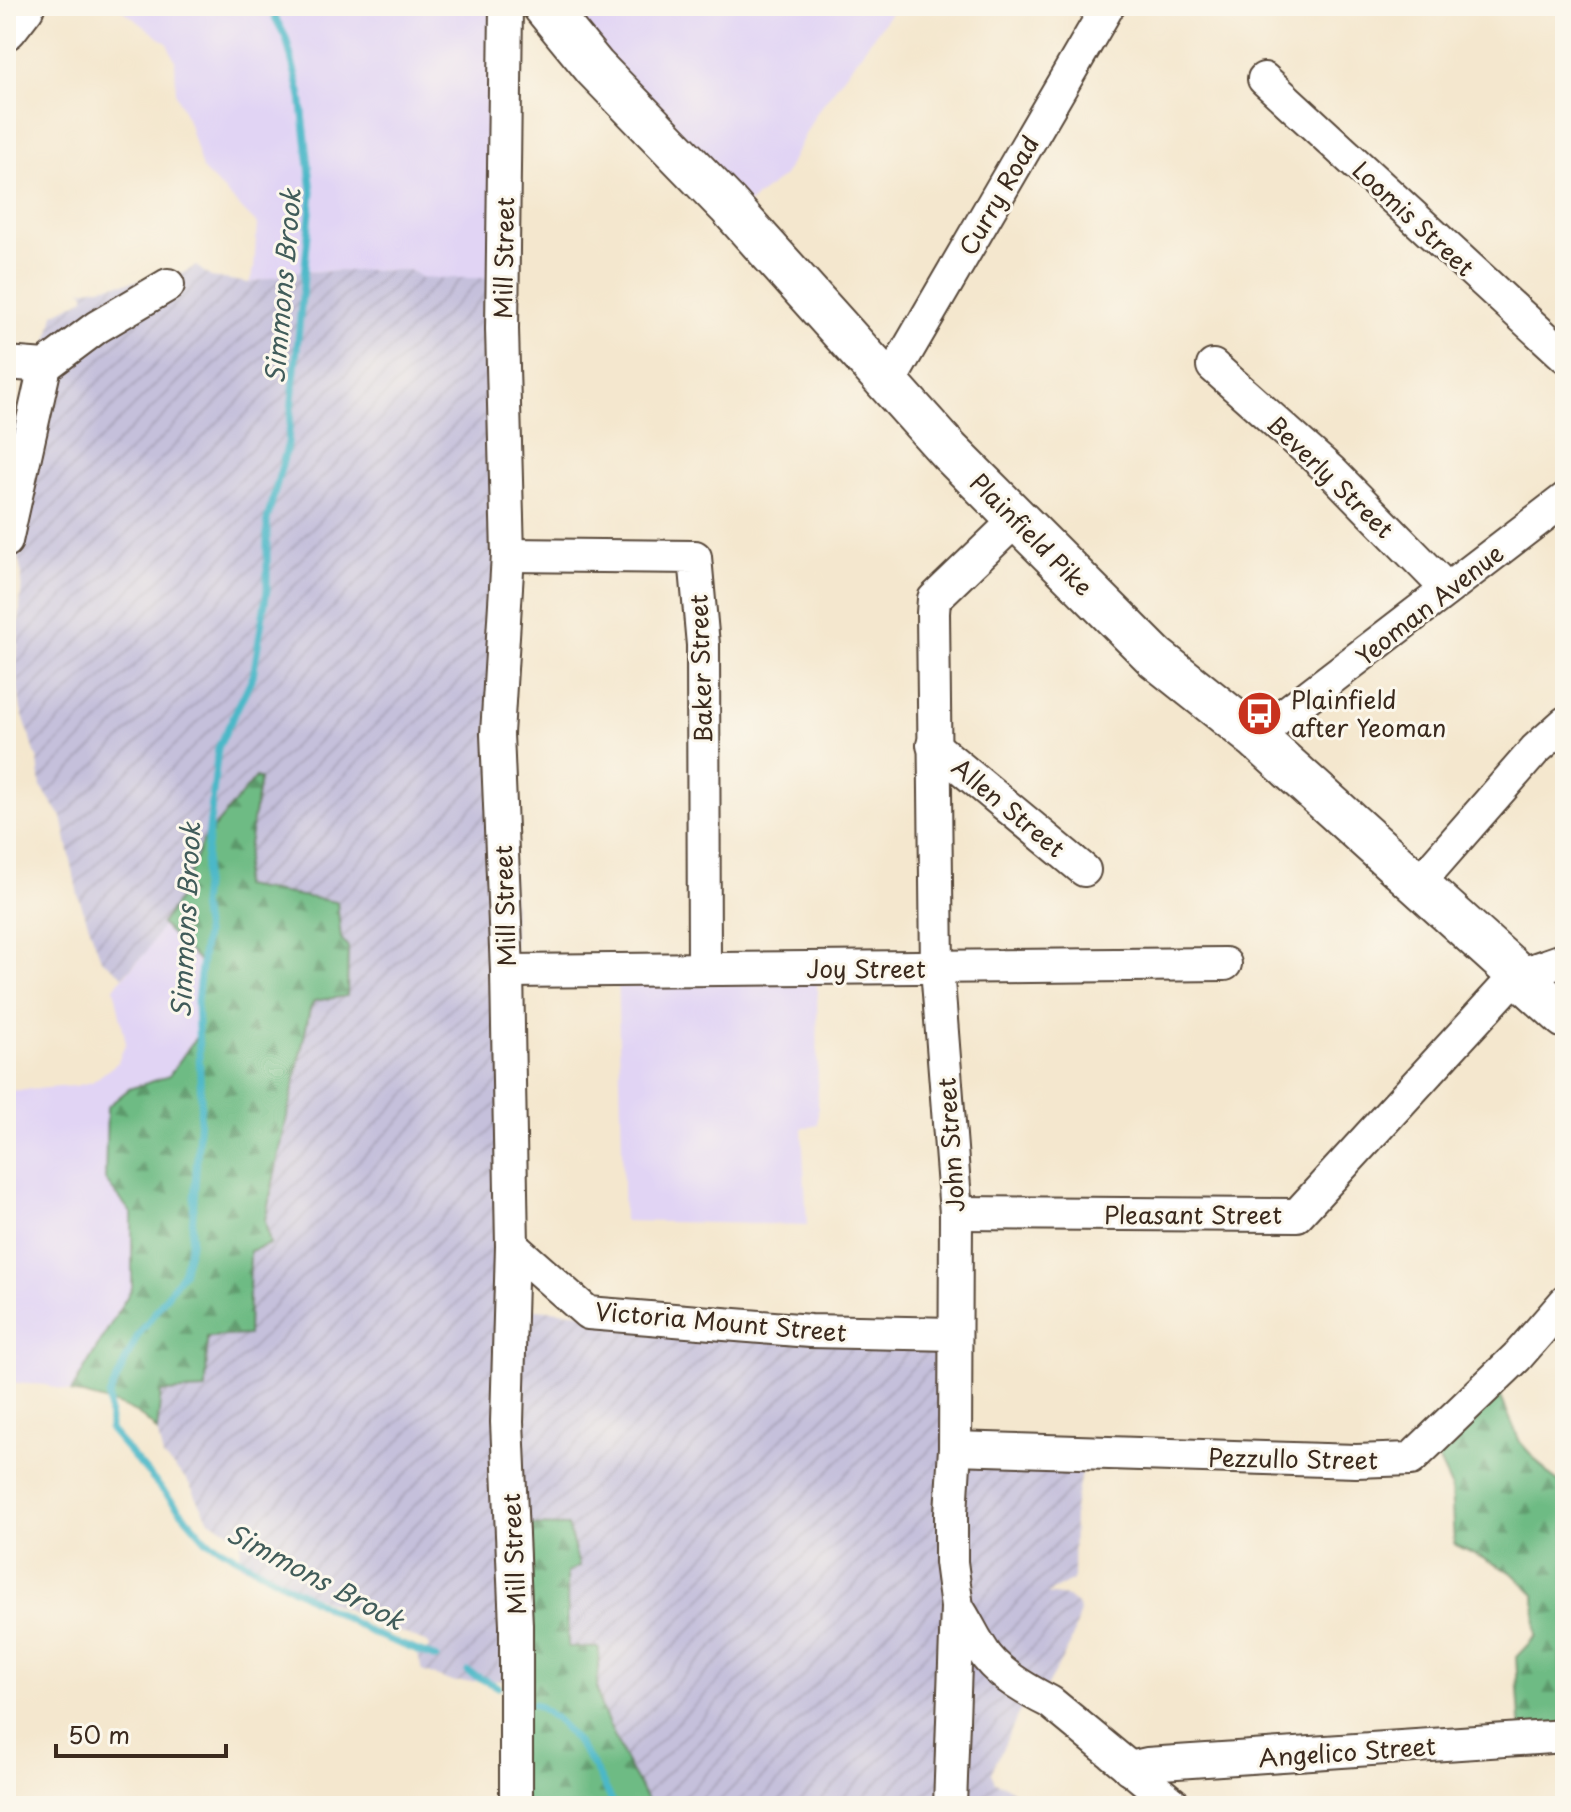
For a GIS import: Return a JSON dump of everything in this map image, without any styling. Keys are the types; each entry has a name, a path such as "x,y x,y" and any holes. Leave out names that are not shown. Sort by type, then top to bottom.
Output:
{"main road":[{"path":"6,28 23,6"},
{"name":"Plainfield Pike","path":"544,6 595,68 728,205 949,451 1156,658 1255,737 1516,976 1565,1017"}],"street":[{"name":"Mill Street","path":"506,6 502,329 508,555 497,734 507,971 512,1246 507,1422 516,1625 516,1806"},
{"name":"Curry Road","path":"888,384 1108,6"},
{"name":"Loomis Street","path":"1264,79 1565,356"},
{"path":"6,541 45,366 97,327 168,285"},
{"path":"6,363 45,366"},
{"name":"Beverly Street","path":"1213,366 1332,472 1447,589"},
{"name":"Yeoman Avenue","path":"1255,737 1565,499"},
{"name":"John Street","path":"950,1806 957,1607 951,1538 955,1448 956,1213 937,968 934,599 1017,519"},
{"name":"Baker Street","path":"508,555 695,557 703,645 704,969"},
{"path":"1417,885 1535,750 1565,723"},
{"name":"Allen Street","path":"933,745 1084,870"},
{"path":"1516,976 1565,959"},
{"name":"Joy Street","path":"507,971 1225,964"},
{"name":"Pleasant Street","path":"956,1213 1297,1215 1516,976"},
{"name":"Victoria Mount Street","path":"512,1246 588,1313 810,1331 954,1334"},
{"name":"Pezzullo Street","path":"955,1448 1356,1461 1411,1459 1517,1357 1565,1302"},
{"path":"957,1607 996,1667 1022,1687 1050,1702 1176,1806"},
{"name":"Angelico Street","path":"1129,1768 1147,1764 1565,1736"}],"shaded area":[{"path":"117,6 503,6 500,278 421,278 409,270 294,272 249,283 254,269 257,224 202,169 189,124 176,94 175,60 167,43"},
{"path":"546,6 896,6 815,115 784,176 737,212"},
{"path":"196,266 211,277 249,283 294,272 409,270 422,278 500,278 522,1308 811,1331 945,1332 954,1434 1085,1453 1074,1509 1073,1580 1047,1594 1067,1597 1076,1603 1080,1611 1070,1645 1042,1694 1029,1692 991,1773 995,1782 1031,1800 1035,1806 651,1806 629,1768 601,1707 597,1690 599,1648 568,1648 568,1526 512,1680 452,1682 422,1671 418,1655 430,1648 427,1643 240,1565 241,1537 209,1520 187,1480 163,1457 157,1431 160,1392 207,1337 248,1334 250,1251 270,1244 265,1220 310,1009 341,939 337,902 242,886 260,779 256,777 202,841 180,897 146,952 123,976 101,959 78,895 62,817 41,787 38,761 21,710 16,673 22,576 10,517 54,314 85,298 81,290 181,274"},
{"path":"161,924 199,961 198,1034 169,1077 129,1089 105,1180 132,1214 132,1288 71,1392 45,1385 6,1382 6,1091 92,1082 117,1063 126,1043 114,987 146,952"},
{"path":"617,969 817,971 818,1125 802,1128 807,1225 624,1221"}],"green space":[{"path":"256,777 260,779 242,886 337,902 341,938 348,947 347,996 314,1001 310,1009 265,1220 270,1244 250,1251 248,1335 207,1337 206,1390 161,1392 157,1431 129,1410 71,1392 132,1288 132,1214 105,1180 107,1107 129,1089 169,1076 198,1034 199,961 161,924 180,897 202,842"},
{"path":"1494,1381 1520,1442 1549,1475 1565,1487 1565,1650 1560,1655 1565,1736 1521,1736 1516,1657 1536,1636 1535,1595 1511,1572 1454,1544 1451,1487 1431,1443"},
{"path":"521,1525 568,1526 579,1566 567,1573 568,1647 599,1648 597,1690 601,1707 629,1768 651,1806 515,1806"}],"waterway":[{"name":"Simmons Brook","path":"269,6 286,38 301,96 312,192 288,443 267,520 267,590 253,676 218,748 201,904 205,934 197,1001 201,1101 191,1243 183,1273 137,1337 109,1396 110,1430 206,1540 374,1634 436,1658"},
{"name":"Simmons Brook","path":"468,1672 498,1687"},
{"name":"Simmons Brook","path":"534,1704 559,1722 581,1748 614,1806"}],"place":[{"name":"Plainfield after Yeoman","path":"1260,713"}]}
